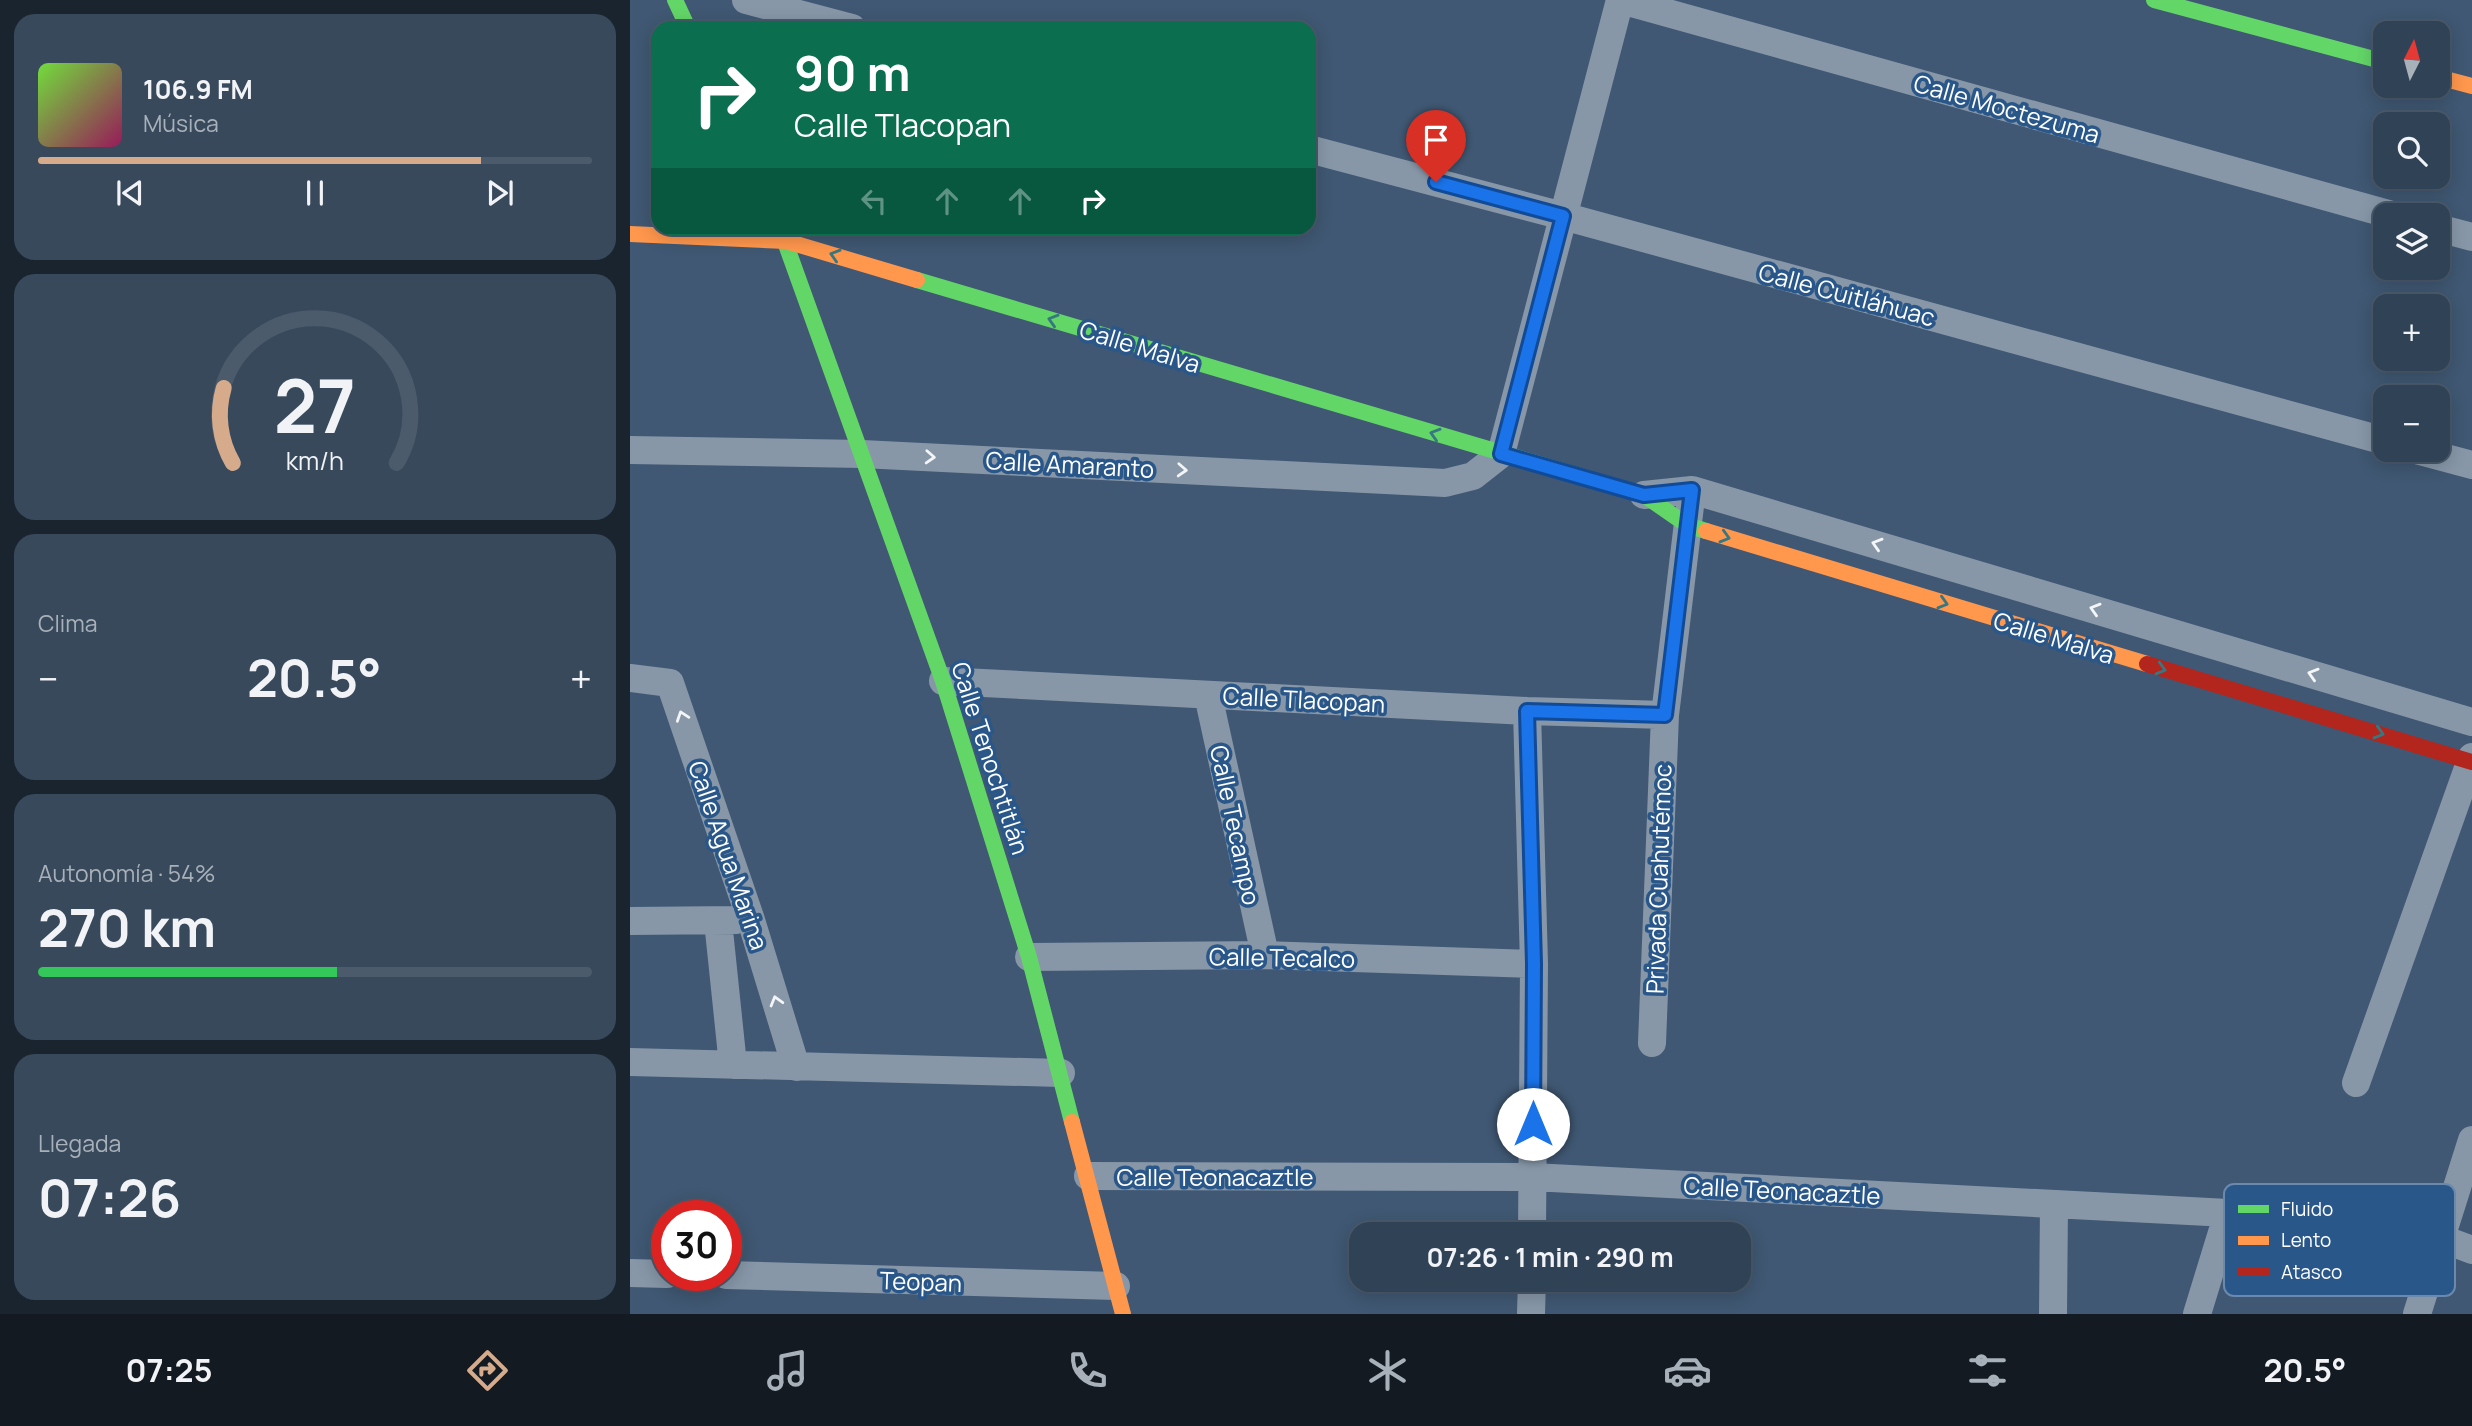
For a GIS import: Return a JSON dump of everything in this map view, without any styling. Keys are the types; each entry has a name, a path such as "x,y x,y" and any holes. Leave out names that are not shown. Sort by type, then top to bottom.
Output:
{"street":[{"path":"675,0 685,21"},
{"path":"746,0 826,21"},
{"path":"1501,454 1620,0"},
{"name":"Calle Moctezuma","path":"1620,0 2373,210"},
{"path":"2154,0 2373,59"},
{"path":"2450,80 2472,86"},
{"name":"Calle Cuitláhuac","path":"1316,151 2373,438"},
{"path":"2450,231 2472,237"},
{"name":"Calle Malva","path":"630,234 651,234"},
{"name":"Calle Tenochtitlán","path":"783,235 943,681 1029,957 1123,1314"},
{"name":"Calle Malva","path":"786,235 1501,454 1644,495 1687,526 2471,761"},
{"name":"Calle Amaranto","path":"630,450 862,454 1444,483 1473,476 1501,454"},
{"path":"2450,459 2472,465"},
{"name":"Calle Malva","path":"1644,495 1692,490 2472,722"},
{"name":"Privada Cuahutémoc","path":"1652,1043 1665,715 1692,490"},
{"name":"Calle Agua Marina","path":"630,678 670,683 751,920 796,1067"},
{"name":"Calle Tlacopan","path":"943,681 1527,711 1665,715"},
{"name":"Calle Tecampo","path":"1208,695 1265,954"},
{"path":"1527,711 1534,964 1532,1222"},
{"path":"2356,1083 2471,761"},
{"path":"630,921 751,920"},
{"path":"718,921 733,1065"},
{"name":"Calle Tecalco","path":"1029,957 1265,954 1534,964"},
{"path":"630,1062 1061,1073"},
{"path":"2455,1192 2472,1140"},
{"name":"Calle Teonacaztle","path":"1088,1175 1532,1177 2224,1213"},
{"path":"2053,1204 2053,1314"},
{"path":"2197,1314 2224,1226"},
{"name":"Calle Teonacaztle","path":"2455,1244 2472,1250"},
{"path":"630,1273 651,1274"},
{"name":"Teopan","path":"742,1275 1116,1286"},
{"path":"1531,1314 1532,1292"},
{"path":"2417,1314 2422,1296"}],"traffic: fast":[{"path":"675,0 685,21"},
{"path":"2154,0 2373,59"},
{"path":"783,235 943,681 1029,957 1072,1122"},
{"path":"917,280 1644,495 1687,525 1706,531"}],"traffic: slow":[{"path":"2450,80 2472,86"},
{"path":"630,234 651,235"},
{"path":"652,235 786,241 917,280"},
{"path":"1706,531 2147,664"},
{"path":"1072,1122 1123,1314"}],"traffic: jam":[{"path":"2147,664 2472,762"}],"route":[{"path":"1436,182 1563,216 1501,454 1644,495 1692,490 1665,715 1527,711 1534,964 1533,1124"}]}
